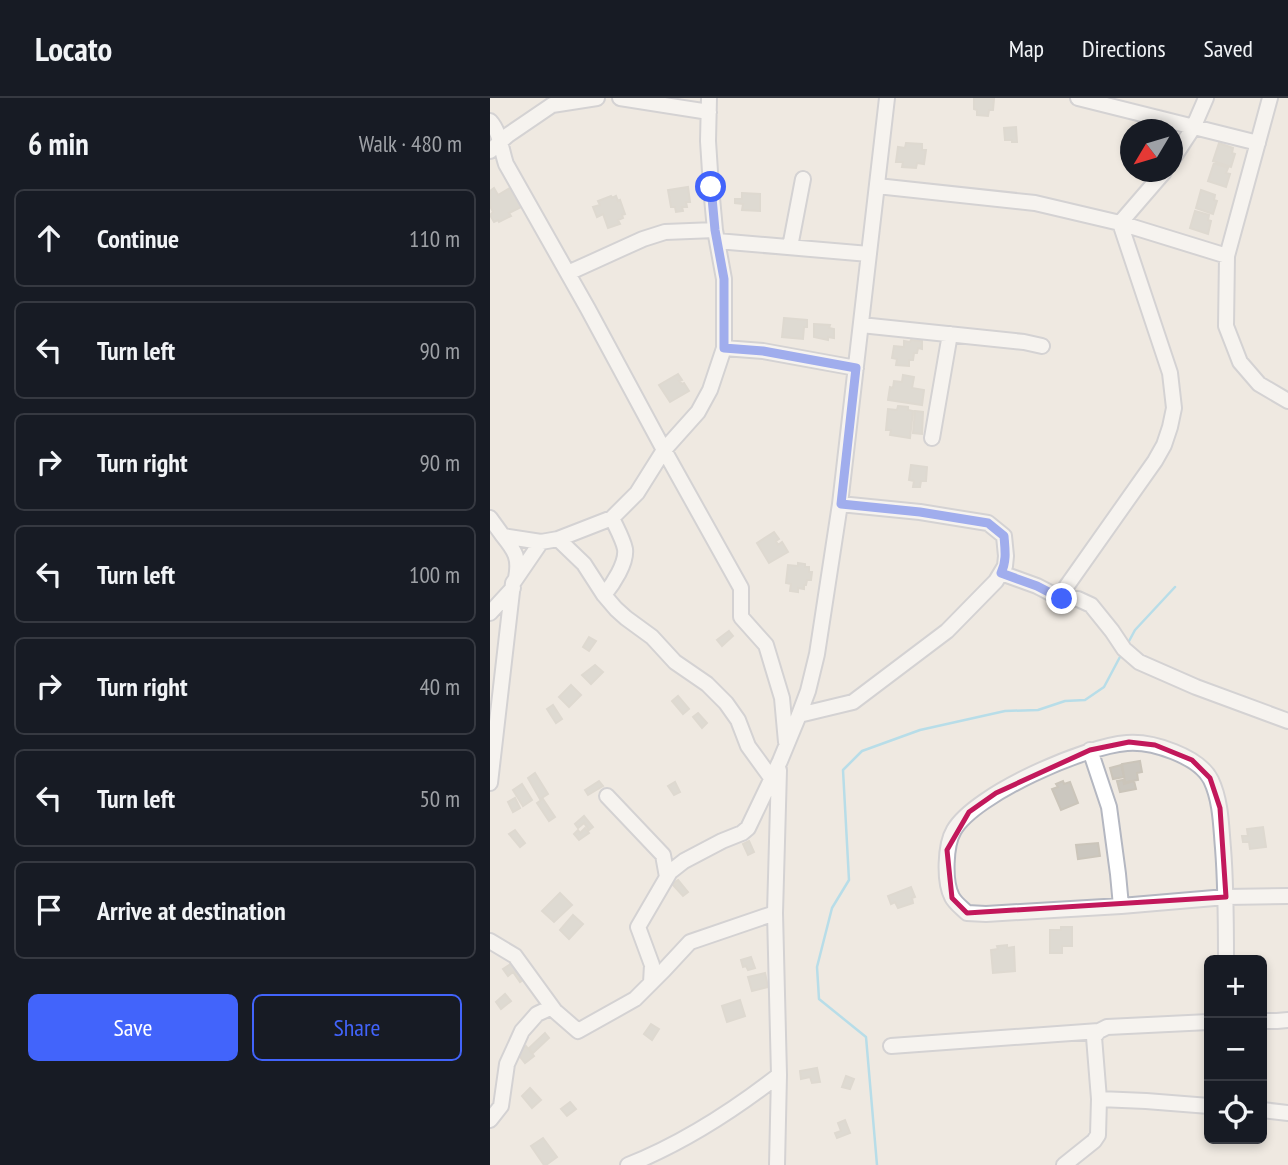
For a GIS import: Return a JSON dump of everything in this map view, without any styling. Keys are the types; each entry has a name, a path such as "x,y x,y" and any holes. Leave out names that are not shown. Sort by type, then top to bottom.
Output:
{"street":[{"path":"494,147 552,105 597,98"},
{"path":"503,536 541,542 558,539 612,518 637,493 664,450 698,412 710,390 724,348 724,279 716,235 709,152 709,105 620,98"},
{"path":"651,983 652,965 638,927 670,872 684,861 748,828 780,761 808,691 817,654 841,504 887,98"},
{"path":"1078,98 1258,143"},
{"path":"1183,143 1206,98"},
{"path":"1270,98 1227,256 1226,326 1240,362 1259,384 1288,401"},
{"path":"490,121 497,129 494,147 506,163 568,273 741,588 741,617 766,645 782,698 786,746"},
{"path":"790,247 803,179"},
{"path":"1120,223 1155,182"},
{"path":"877,186 1035,203 1120,223 1227,256"},
{"path":"1059,597 1155,461 1164,445 1174,408 1170,373 1120,223"},
{"path":"568,273 628,245 665,232 716,235 790,247 869,254"},
{"path":"861,325 1042,346"},
{"path":"932,438 950,334"},
{"path":"724,348 763,351 856,368"},
{"path":"799,715 853,702 873,688 947,631 996,581 1006,556 1004,536 988,523 920,512 841,504"},
{"path":"490,518 512,548 519,563 494,706 490,783"},
{"path":"604,594 614,583 625,551 612,518"},
{"path":"558,539 584,564 604,594 626,618 652,637 667,655 706,684 726,703 738,720 748,746 772,779"},
{"path":"490,613 514,584 541,542"},
{"path":"1001,573 1059,597 1078,599 1090,605 1124,649 1139,662 1196,687 1288,721"},
{"path":"1226,955 1226,897 1220,808 1210,778 1192,760 1155,745 1129,742 1090,750 996,793 969,812 953,831 947,849 947,879 952,898 967,913 1121,906 1226,897 1288,896"},
{"path":"1090,750 1109,807 1121,906"},
{"path":"777,1165 779,1075 775,913 780,761"},
{"path":"607,796 663,855 667,877"},
{"path":"490,941 515,956 552,1007 578,1031 635,999 690,942 775,913"},
{"path":"490,1121 501,1105 507,1064 522,1031 537,1014 552,1007"},
{"path":"1267,1021 1288,1020"},
{"path":"891,1046 1099,1031 1107,1027 1204,1022"},
{"path":"1064,1165 1098,1135 1099,1099 1094,1037 1099,1031"},
{"path":"628,1165 685,1138 746,1100 779,1075"},
{"path":"1099,1099 1204,1102"},
{"path":"1267,1110 1288,1112"}],"highlighted area":[{"path":"1129,742 1155,745 1192,760 1210,778 1220,808 1226,897 967,913 952,898 947,850 969,812 996,793 1090,750"}],"building":[{"path":"974,98 994,99 993,110 989,110 988,116 977,115"},
{"path":"1016,127 1017,142 1005,140 1004,128"},
{"path":"906,143 922,144 922,150 926,150 924,164 917,163 916,168 902,167 903,162 896,162 898,147 905,148"},
{"path":"1219,143 1233,148 1232,153 1235,154 1231,167 1213,161"},
{"path":"1214,163 1228,168 1226,173 1230,174 1226,187 1208,181"},
{"path":"688,187 690,202 686,202 687,207 682,207 683,211 676,212 675,207 671,207 668,190"},
{"path":"494,188 498,195 510,188 521,207 499,222 494,222 490,215 493,212 490,206 490,191"},
{"path":"1201,190 1215,195 1214,200 1217,201 1213,214 1196,208"},
{"path":"742,193 760,194 760,211 742,210 743,204 735,203 735,199 742,199"},
{"path":"611,196 620,200 625,214 618,220 620,224 608,228 603,214 597,217 593,207 600,205 598,201"},
{"path":"1195,211 1209,215 1208,220 1211,221 1208,234 1190,228"},
{"path":"784,318 807,320 803,339 782,337"},
{"path":"814,324 830,325 829,328 834,329 834,338 828,337 828,340 814,337"},
{"path":"904,341 922,341 922,349 918,348 917,353 914,353 913,360 909,360 909,366 896,365 897,359 892,358 894,346 904,347"},
{"path":"678,374 682,380 679,381 684,383 689,391 670,402 659,385"},
{"path":"903,375 914,377 912,388 924,390 922,405 888,400 890,387 893,388 894,381 902,382"},
{"path":"898,406 908,407 908,410 913,411 910,438 890,435 891,430 886,430 888,409 897,410"},
{"path":"915,411 923,412 922,434 913,433"},
{"path":"911,465 927,467 926,481 921,481 920,487 913,487 914,481 909,480"},
{"path":"774,532 779,539 776,541 778,545 782,542 788,552 769,563 757,543"},
{"path":"798,563 809,567 809,572 812,572 811,580 807,580 804,589 798,588 798,592 790,591 791,584 786,583 788,565 798,566"},
{"path":"729,631 733,636 722,646 717,640"},
{"path":"589,637 596,641 589,651 583,647"},
{"path":"595,665 603,672 591,684 582,675"},
{"path":"571,685 581,695 569,707 559,697"},
{"path":"678,696 689,709 683,714 672,701"},
{"path":"553,705 562,719 556,723 547,709"},
{"path":"698,713 707,723 702,728 693,717"},
{"path":"1140,761 1142,772 1137,773 1138,780 1125,782 1122,764"},
{"path":"1121,765 1124,777 1113,779 1110,768"},
{"path":"535,773 548,794 540,799 528,778"},
{"path":"1123,780 1124,784 1134,781 1136,789 1120,792 1117,781"},
{"path":"599,781 603,786 588,795 585,790"},
{"path":"1063,781 1064,784 1070,782 1078,803 1061,810 1052,789"},
{"path":"675,782 680,792 674,795 668,786"},
{"path":"522,784 532,800 523,806 513,790"},
{"path":"515,798 520,808 513,812 508,802"},
{"path":"543,799 555,817 549,821 537,803"},
{"path":"584,816 593,827 589,830 584,823 578,828 575,824"},
{"path":"1263,827 1266,847 1250,849 1249,842 1243,842 1242,836 1248,836 1247,829"},
{"path":"585,828 589,833 579,840 574,834"},
{"path":"515,830 525,843 520,847 509,834"},
{"path":"749,841 754,852 748,855 743,844"},
{"path":"1098,843 1100,856 1078,859 1076,845"},
{"path":"678,880 688,892 683,896 672,884"},
{"path":"911,887 915,897 912,898 913,903 898,908 895,902 891,904 888,896"},
{"path":"560,893 572,905 554,922 542,911"},
{"path":"573,915 583,924 569,939 560,930"},
{"path":"1061,927 1072,927 1072,946 1062,946 1062,953 1050,953 1050,930 1061,930"},
{"path":"1007,945 1007,948 1014,947 1015,971 993,973 991,950"},
{"path":"751,957 755,968 748,970 746,966 743,967 741,960"},
{"path":"515,961 527,977 520,982 513,972 508,976 503,969"},
{"path":"765,973 768,987 752,991 748,977"},
{"path":"505,994 511,1001 501,1009 496,1002"},
{"path":"740,1000 745,1016 727,1022 722,1006"},
{"path":"651,1024 659,1029 652,1040 644,1034"},
{"path":"545,1033 549,1038 533,1053 529,1048"},
{"path":"526,1046 534,1056 525,1063 517,1053"},
{"path":"817,1068 820,1082 812,1083 810,1077 801,1079 800,1071"},
{"path":"846,1076 854,1079 850,1089 842,1087"},
{"path":"530,1088 541,1100 532,1108 522,1096"},
{"path":"570,1102 576,1109 567,1116 561,1109"},
{"path":"845,1120 850,1133 837,1138 835,1133 841,1131 838,1123"},
{"path":"543,1138 557,1157 546,1165 531,1146"}],"waterway":[{"path":"1128,643 1135,630 1175,587"},
{"path":"877,1165 866,1037 819,999 817,967 832,908 849,880 843,770 862,751 920,730 1005,711 1038,710 1065,701 1085,700 1104,687 1121,655"}],"route":[{"path":"711,187 724,279 724,348 763,351 856,368 841,504 920,512 988,523 1004,536 1006,556 1001,573 1037,586 1062,599"}]}
